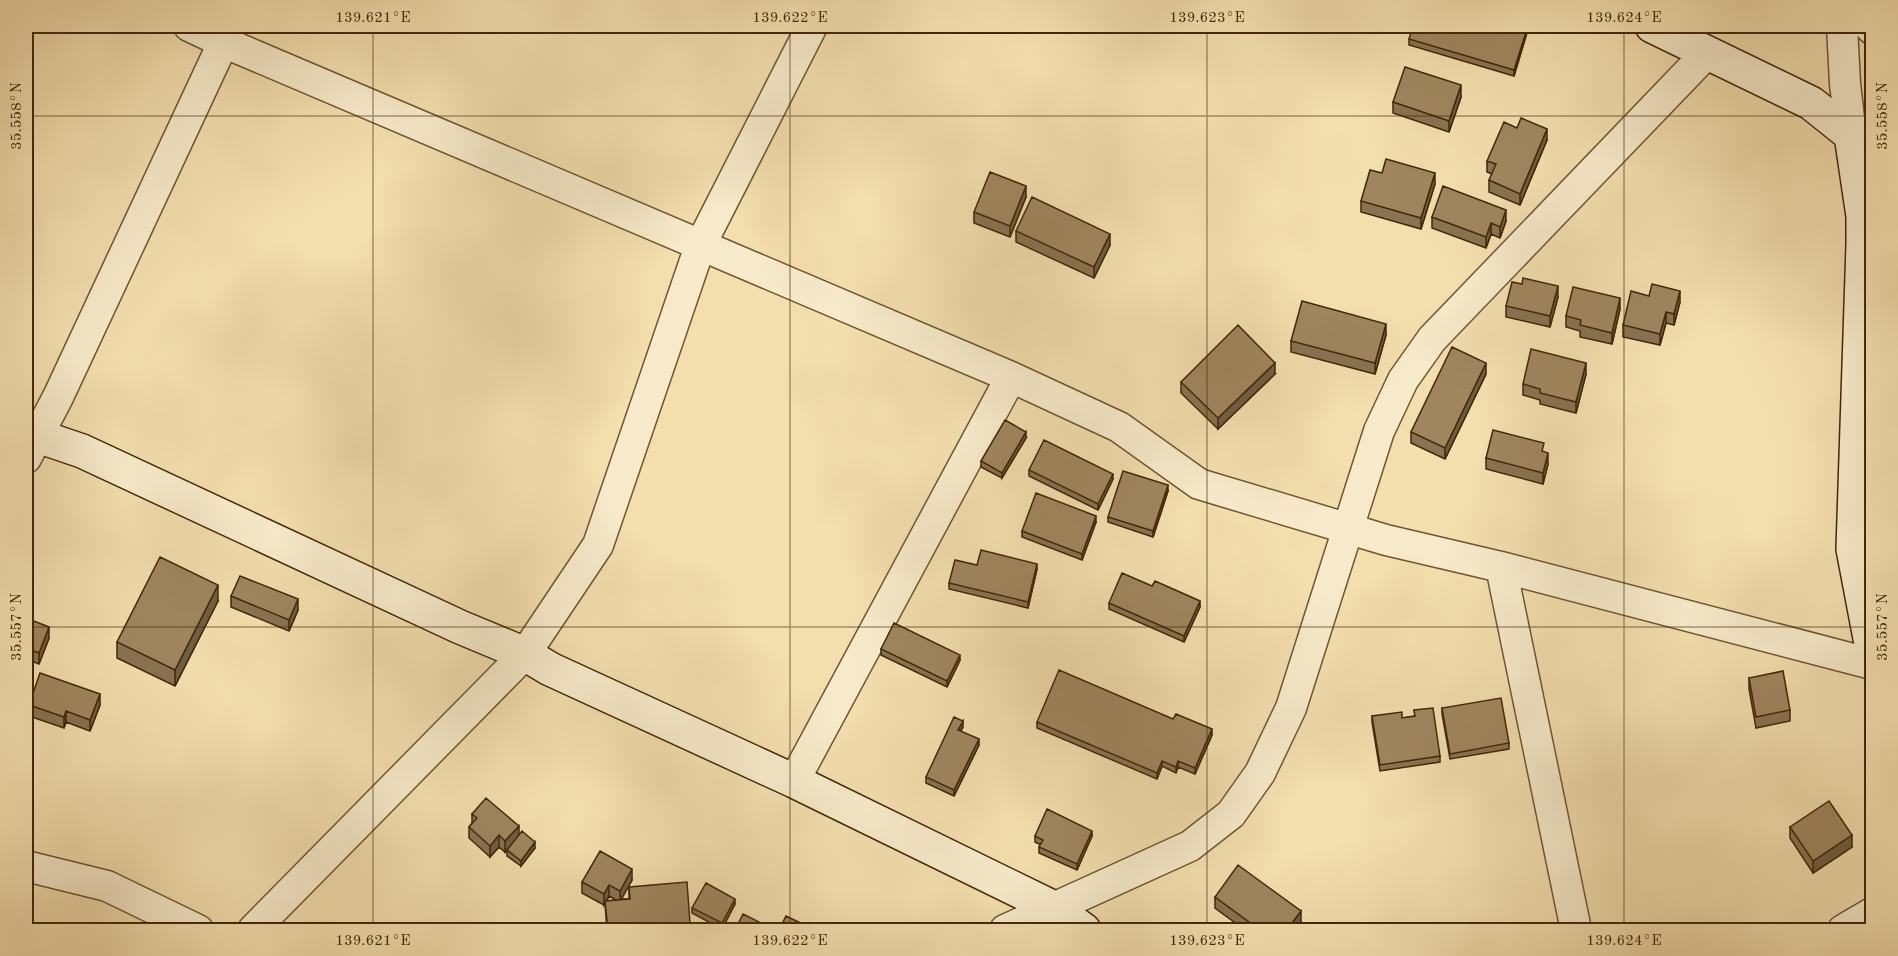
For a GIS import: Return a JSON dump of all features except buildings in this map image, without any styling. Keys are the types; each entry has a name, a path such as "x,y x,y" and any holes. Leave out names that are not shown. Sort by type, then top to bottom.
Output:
{"street":[{"path":"189,26 227,34 700,246 1011,377 1119,427 1199,484 1386,540 1501,567 1872,664"},
{"path":"253,930 525,654 598,545 700,246 812,26"},
{"path":"1652,26 1811,103 1851,135"},
{"path":"1842,26 1845,84 1863,216 1853,549 1872,649"},
{"path":"1869,26 1872,29"},
{"path":"227,34 58,397 29,442 82,451 460,627 525,654 550,669 794,781 1054,908 1084,930"},
{"path":"1005,930 1190,846 1230,814 1260,773 1291,708 1379,432 1403,380 1432,339 1707,53"},
{"path":"794,781 1011,377"},
{"path":"1501,567 1576,930"},
{"path":"26,866 107,886 198,930"},
{"path":"1843,930 1872,913"}]}
